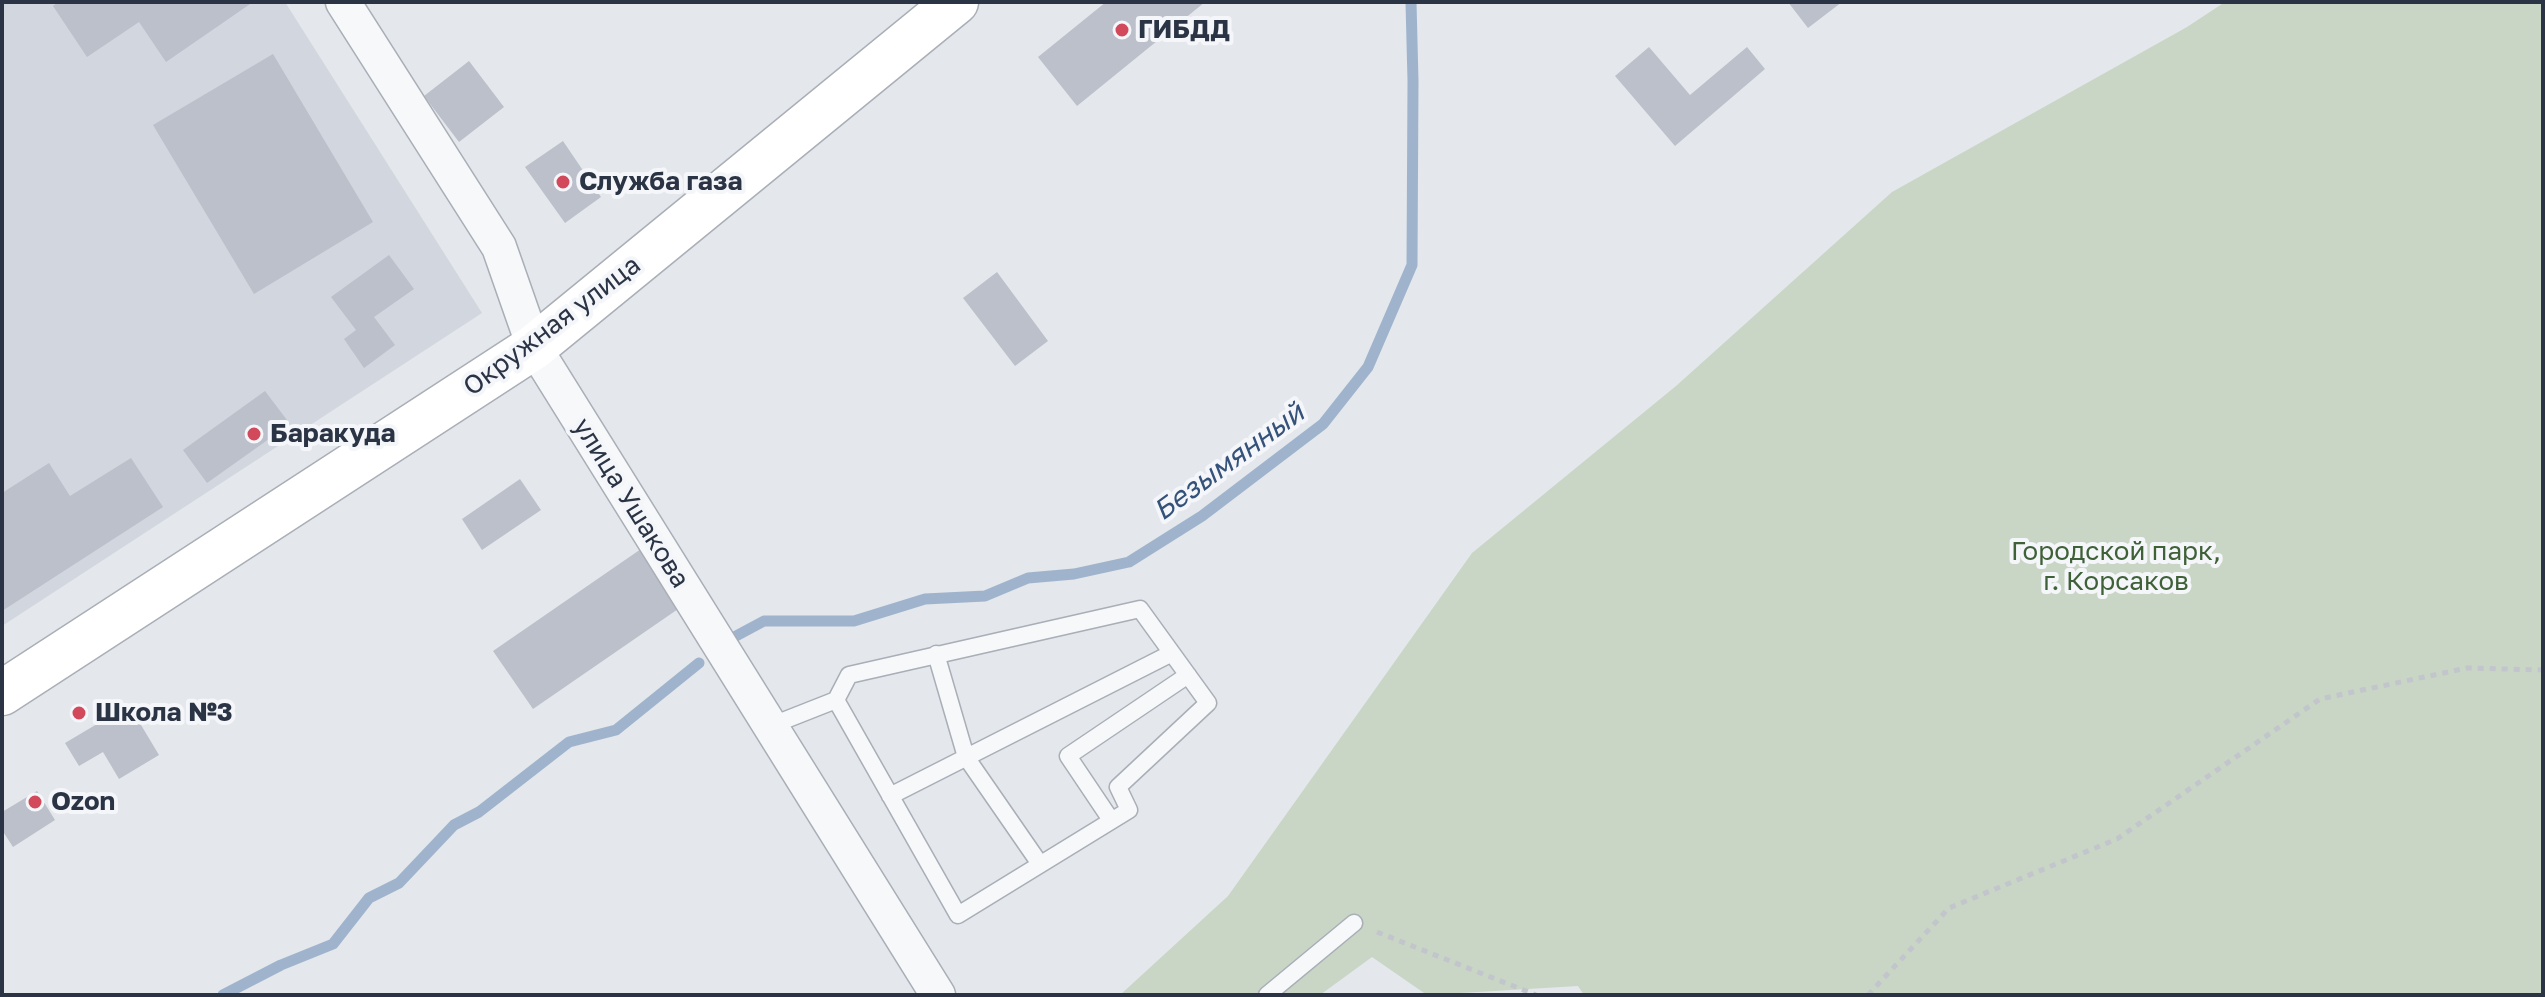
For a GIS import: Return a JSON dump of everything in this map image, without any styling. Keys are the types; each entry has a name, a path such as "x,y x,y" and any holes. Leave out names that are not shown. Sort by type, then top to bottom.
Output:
{"main road":[{"name":"Окружная улица","path":"2,693 534,347 956,2"}],"street":[{"name":"улица Ушакова","path":"343,2 499,247 534,347 938,995"}],"lane":[{"path":"770,726 836,700 849,675 1140,609 1208,703 1118,787 1129,810 958,915 836,700"},
{"path":"890,796 1172,653"},
{"path":"936,654 966,757 1040,864"},
{"path":"1111,820 1068,756 1188,675"},
{"path":"1267,995 1354,923"}],"path":[{"path":"1868,995 1949,908 2117,839 2320,699 2467,668 2543,670"},
{"path":"1354,923 1536,995"}],"shaded area":[{"path":"2,2 285,2 482,313 2,626"}],"green space":[{"name":"Городской парк, г. Корсаков","path":"2225,2 2543,2 2543,995 1584,995 1578,986 1427,995 1372,957 1320,995 1120,995 1228,896 1472,553 1676,386 1892,192 2187,27"}],"building":[{"path":"58,2 253,2 166,62 139,22 87,57 53,6"},
{"name":"ГИБДД","path":"1106,2 1205,2 1077,106 1038,57"},
{"path":"1788,2 1842,2 1808,28"},
{"path":"1649,47 1690,95 1747,47 1765,69 1675,146 1615,76"},
{"path":"273,54 373,222 254,294 153,125"},
{"path":"469,61 504,107 459,142 424,96"},
{"name":"Служба газа","path":"563,141 601,197 565,223 525,167"},
{"path":"389,255 414,289 374,317 395,345 364,368 344,339 356,330 331,297"},
{"path":"997,272 1048,341 1015,366 963,298"},
{"path":"265,391 290,424 207,483 183,450"},
{"path":"131,458 163,507 2,611 2,493 49,463 70,496"},
{"path":"520,479 541,510 482,550 462,519"},
{"path":"641,549 681,607 533,709 493,651"},
{"path":"129,705 159,755 119,779 103,752 79,766 65,743"},
{"path":"37,791 55,820 13,847 2,830 2,812"}],"waterway":[{"name":"Безымянный","path":"736,636 764,621 854,621 925,599 985,596 1028,578 1074,574 1129,562 1202,516 1323,424 1368,367 1412,265 1411,2"},
{"name":"Безымянный","path":"223,995 281,965 333,944 369,898 399,883 454,825 479,812 569,742 616,730 699,663"}],"place":[{"name":"ГИБДД","path":"1122,30"},
{"name":"Служба газа","path":"563,182"},
{"name":"Баракуда","path":"254,434"},
{"name":"Школа №3","path":"79,713"},
{"name":"Ozon","path":"35,802"}]}
